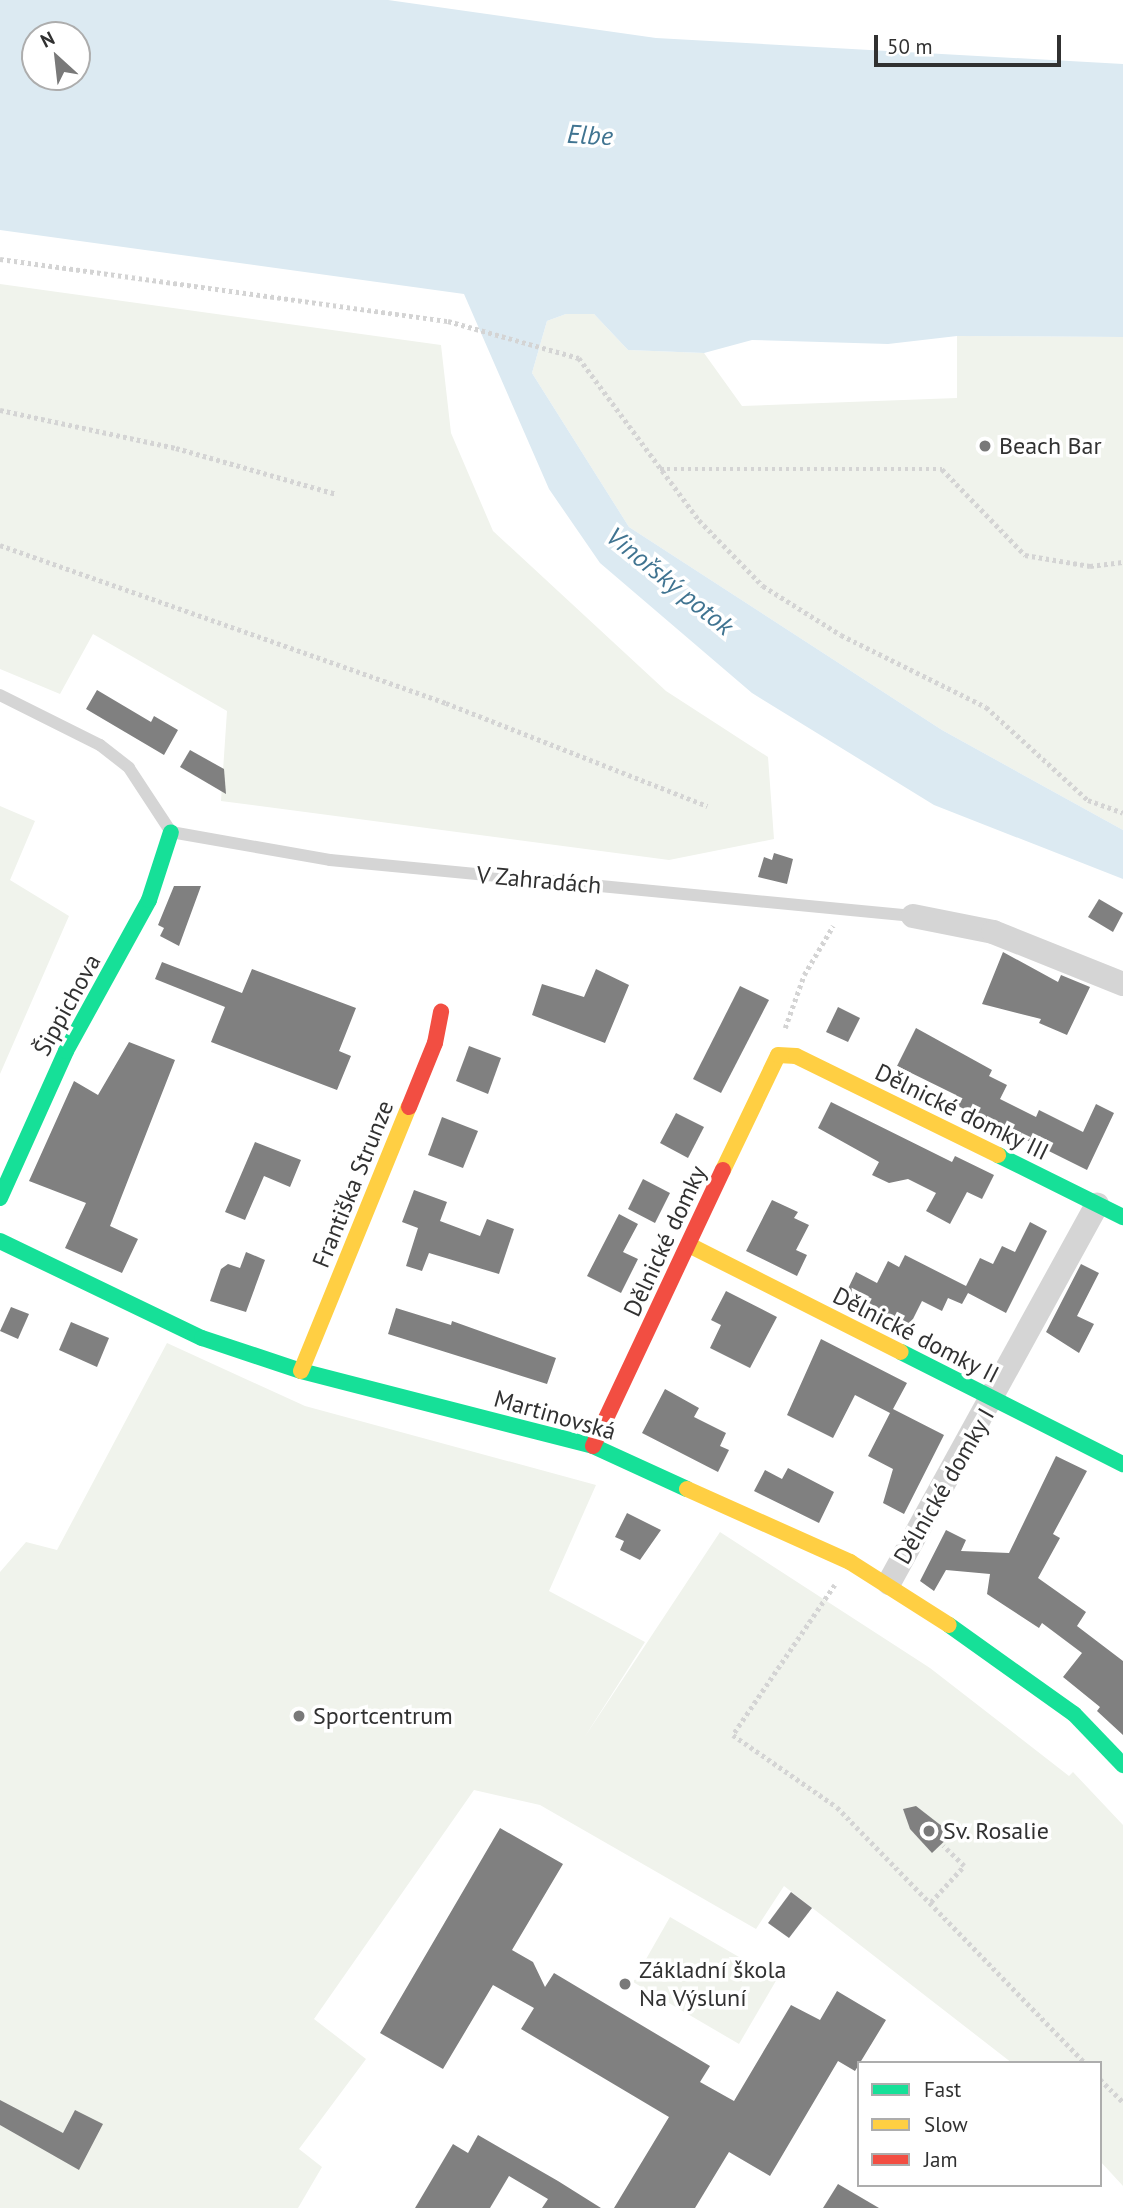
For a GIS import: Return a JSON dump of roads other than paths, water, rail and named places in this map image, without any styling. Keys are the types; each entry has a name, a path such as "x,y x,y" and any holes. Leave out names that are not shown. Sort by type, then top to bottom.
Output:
{"street":[{"name":"Šippichova","path":"0,1198 66,1051 149,900 171,832"},
{"name":"V Zahradách","path":"913,916 1005,936 1123,984"},
{"name":"Františka Strunze","path":"301,1371 435,1043 441,1013"},
{"name":"Dělnické domky III","path":"778,1055 796,1056 1123,1217"},
{"name":"Dělnické domky","path":"593,1446 778,1055"},
{"name":"Dělnické domky I","path":"889,1583 993,1400 1097,1204"},
{"name":"Martinovská","path":"0,1241 202,1338 301,1371 593,1446 850,1562 889,1583 1074,1714 1123,1765"},
{"name":"Dělnické domky II","path":"688,1245 1123,1464"}],"lane":[{"path":"0,695 100,745 129,768 171,832"},
{"name":"V Zahradách","path":"171,832 330,860 913,916"}],"water":[{"path":"0,0 388,0 656,38 1123,64 1123,337 957,336 888,344 752,340 704,353 628,350 594,314 566,314 547,321 532,373 629,527 942,730 1123,830 1123,879 934,805 752,693 600,563 549,489 464,294 0,230"}],"place":[{"name":"Beach Bar","path":"985,446"},
{"name":"Sportcentrum","path":"299,1716"},
{"name":"Sv. Rosalie","path":"929,1831"},
{"name":"Základní škola Na Výsluní","path":"625,1984"}],"water label":[{"name":"Elbe","path":"590,135"},
{"name":"Vinořský potok","path":"670,581"}]}
